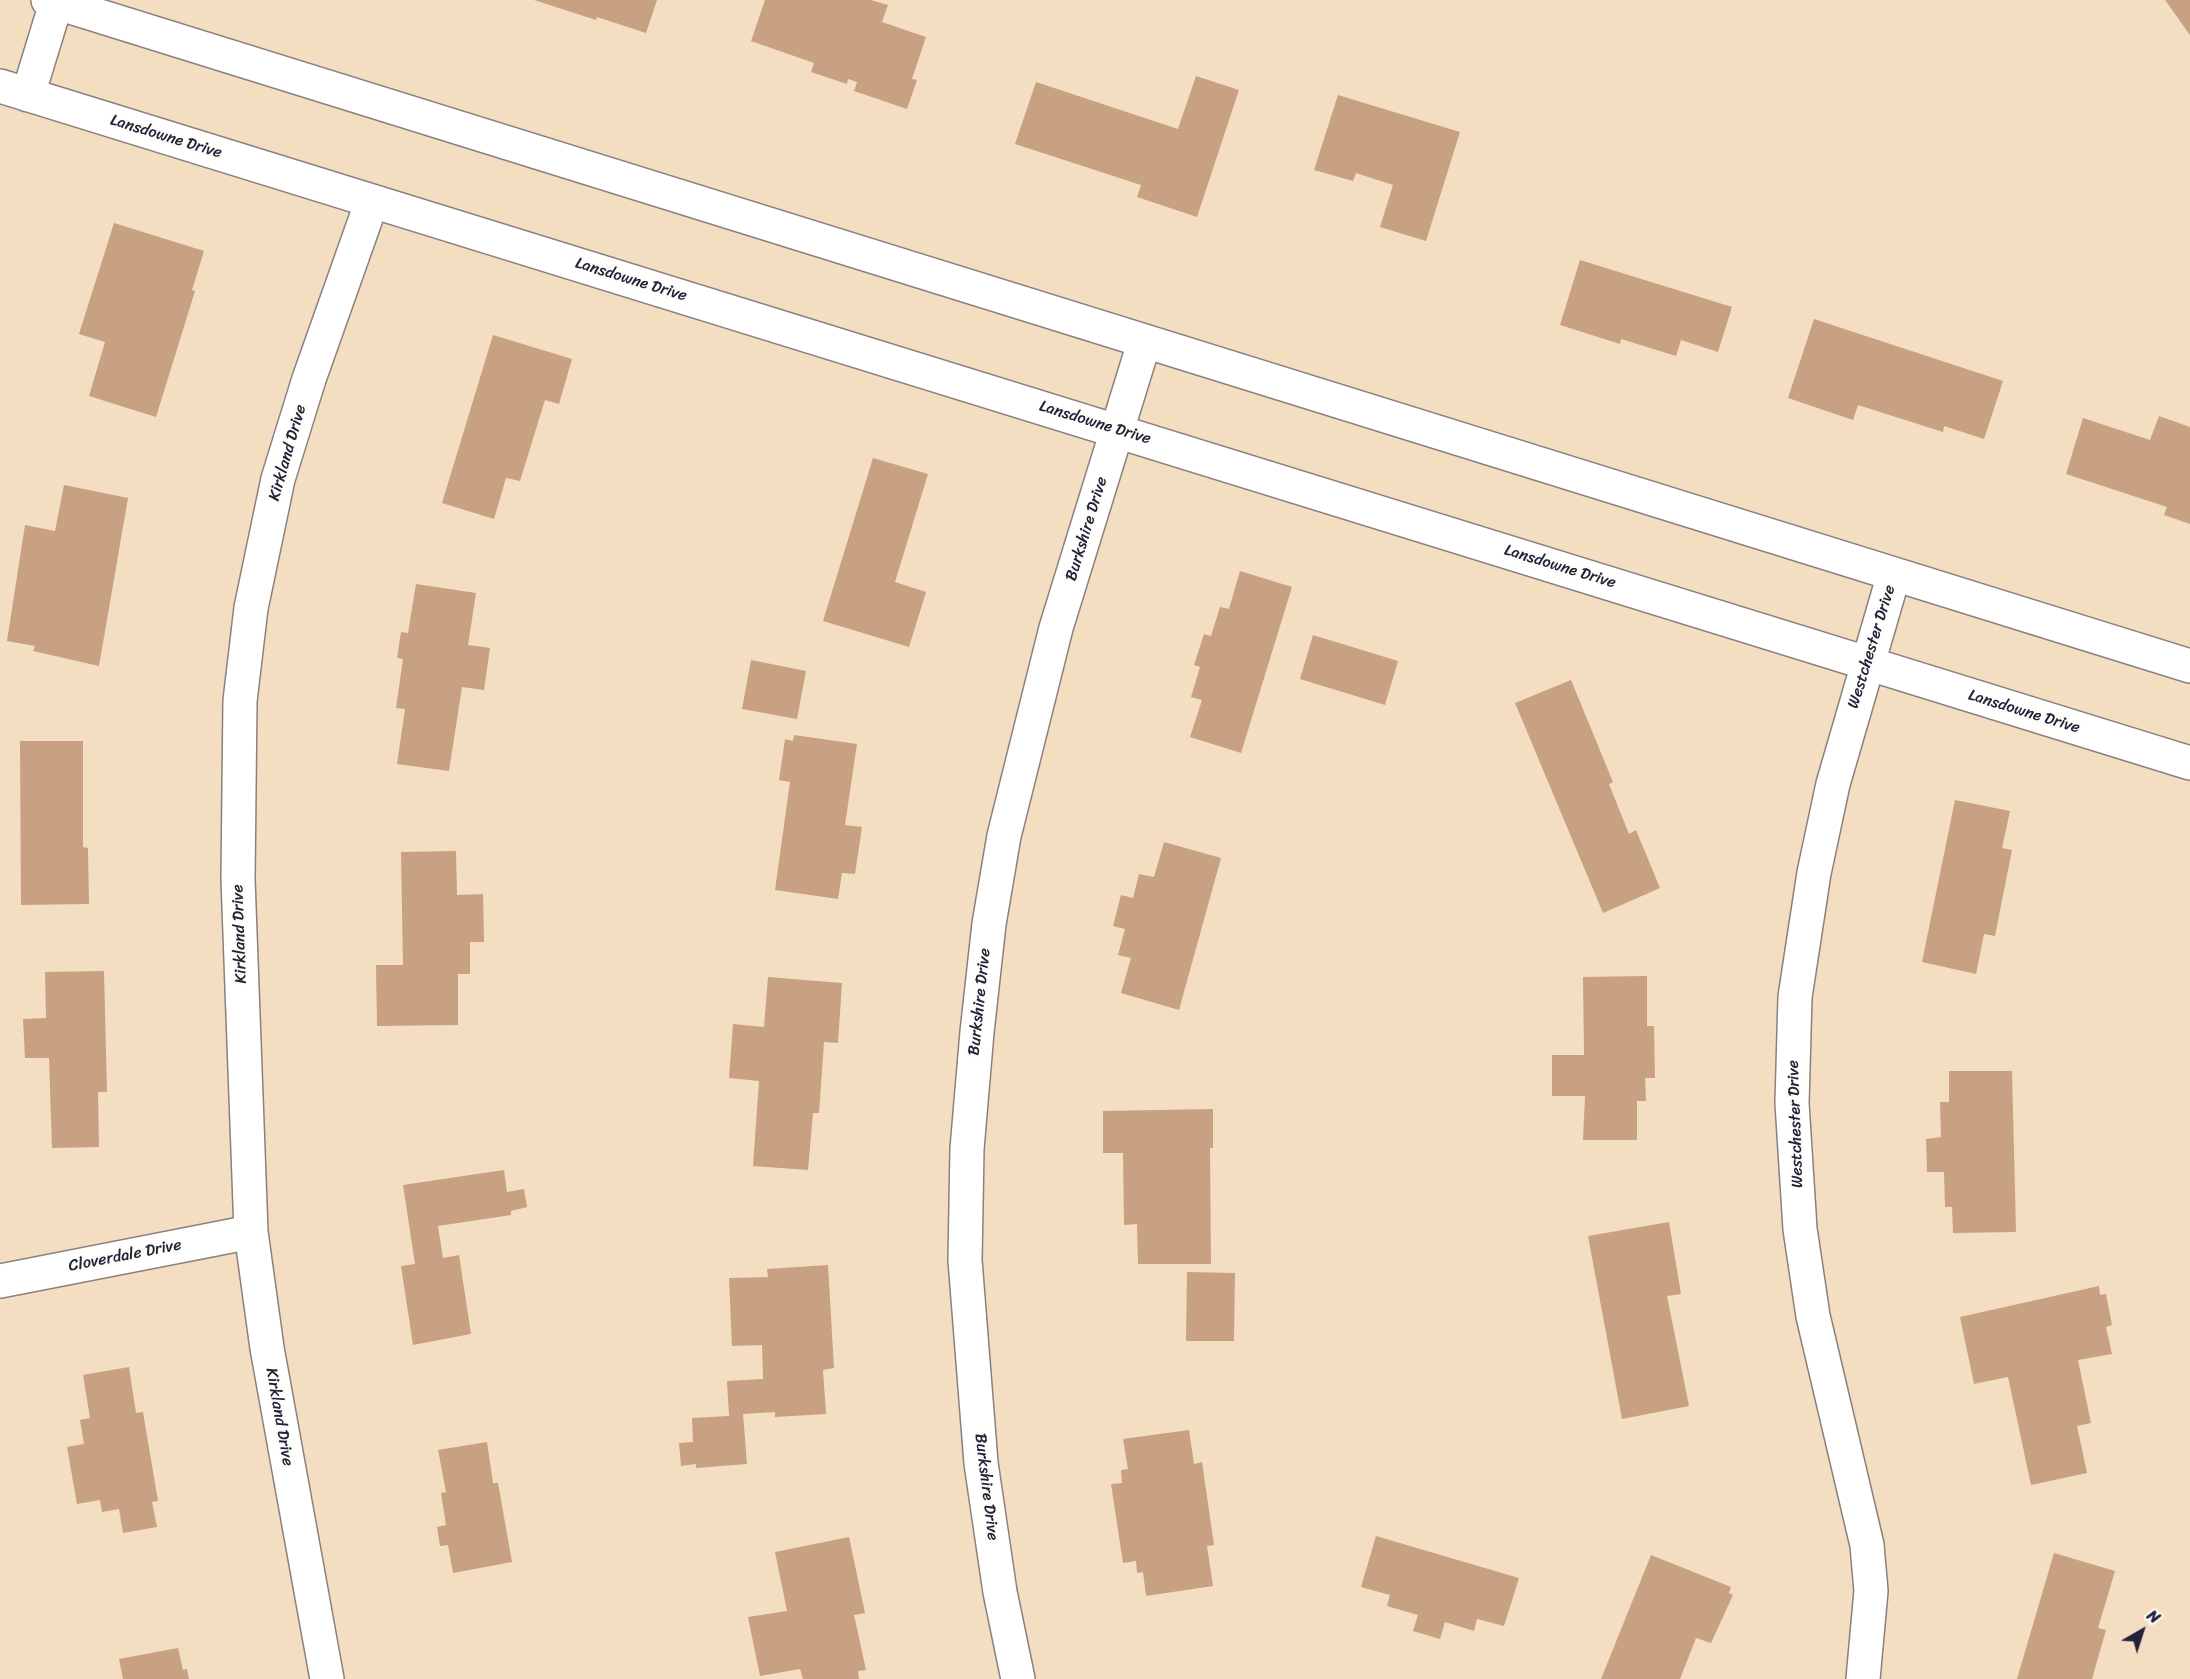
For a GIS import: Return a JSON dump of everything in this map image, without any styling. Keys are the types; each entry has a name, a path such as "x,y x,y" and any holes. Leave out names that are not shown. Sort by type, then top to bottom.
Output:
{"street":[{"path":"14,90 54,1 1144,343 2190,666"},
{"name":"Lansdowne Drive","path":"14,90 2190,763"},
{"name":"Kirkland Drive","path":"327,1679 267,1348 251,1233 238,879 240,701 248,632 278,479 309,379 372,201"},
{"name":"Burkshire Drive","path":"1018,1679 1000,1592 981,1462 965,1260 967,1149 989,924 1004,836 1056,628 1144,343"},
{"name":"Westchester Drive","path":"1863,1679 1871,1591 1867,1545 1813,1316 1800,1228 1792,1103 1795,997 1814,873 1833,783 1893,574"},
{"name":"Cloverdale Drive","path":"0,1281 251,1233"}],"building":[{"path":"534,0 657,0 646,33"},
{"path":"765,0 871,0 888,5 882,22 926,37 912,79 917,80 907,109 854,91 857,82 848,79 847,84 811,72 814,63 751,41"},
{"path":"2165,0 2190,0 2190,35"},
{"path":"1196,76 1239,90 1197,217 1137,197 1141,185 1015,144 1036,82 1178,129"},
{"path":"1338,95 1460,132 1426,241 1380,227 1393,185 1356,173 1353,181 1314,170"},
{"path":"114,223 204,251 192,290 195,291 156,417 89,396 105,342 79,334"},
{"path":"1580,260 1732,307 1718,352 1681,340 1676,356 1621,339 1620,344 1560,325"},
{"path":"1814,319 2003,381 1984,439 1944,426 1943,432 1858,405 1853,420 1788,398"},
{"path":"493,335 572,359 559,404 545,400 520,481 506,478 494,519 442,503"},
{"path":"2159,416 2190,427 2190,524 2164,515 2167,507 2066,474 2083,418 2150,440"},
{"path":"873,458 928,474 895,582 926,592 909,647 823,621"},
{"path":"64,485 128,498 99,666 33,651 35,646 7,641 25,525 55,531"},
{"path":"1240,571 1292,587 1241,753 1190,737 1202,700 1191,697 1200,667 1194,665 1204,634 1211,636 1220,607 1229,609"},
{"path":"416,584 476,593 468,645 490,648 484,690 462,687 449,771 397,764 405,709 396,708 403,659 397,658 401,632 408,633"},
{"path":"1313,635 1398,661 1385,705 1300,679"},
{"path":"751,660 806,671 797,719 742,709"},
{"path":"1571,680 1613,782 1609,784 1629,834 1636,830 1660,888 1603,913 1515,703"},
{"path":"794,735 857,744 845,825 862,827 855,874 842,873 838,899 775,890 790,782 779,780 785,739 793,741"},
{"path":"20,741 83,741 83,847 88,848 89,904 21,905"},
{"path":"1955,800 2010,811 2002,848 2012,850 1995,936 1984,934 1976,974 1922,962"},
{"path":"1164,842 1221,858 1179,1010 1121,993 1131,958 1118,955 1125,929 1113,926 1121,895 1133,898 1139,874 1154,877"},
{"path":"456,851 457,895 483,894 484,942 470,942 470,974 458,974 458,1025 377,1026 376,965 403,965 401,852"},
{"path":"104,971 107,1092 98,1092 99,1147 52,1148 49,1058 25,1058 23,1019 46,1018 45,972"},
{"path":"1647,976 1647,1026 1654,1026 1655,1078 1645,1078 1646,1101 1637,1101 1637,1140 1583,1140 1585,1096 1552,1096 1552,1055 1584,1055 1583,977"},
{"path":"768,977 842,983 838,1043 824,1042 819,1113 813,1113 808,1170 753,1166 759,1081 729,1078 733,1024 764,1027"},
{"path":"1949,1071 2012,1071 2016,1232 1953,1233 1952,1207 1945,1207 1944,1172 1927,1172 1926,1139 1941,1137 1940,1102 1949,1102"},
{"path":"1213,1109 1213,1148 1210,1148 1211,1264 1138,1264 1137,1224 1124,1225 1123,1153 1103,1153 1103,1111"},
{"path":"504,1170 507,1192 524,1189 527,1207 511,1211 511,1215 438,1226 443,1258 459,1255 471,1334 413,1345 401,1266 415,1264 403,1185"},
{"path":"1669,1222 1681,1294 1667,1296 1689,1406 1622,1419 1588,1236"},
{"path":"828,1265 834,1368 823,1370 826,1414 775,1417 775,1412 743,1414 747,1464 696,1468 696,1464 681,1466 679,1443 693,1442 692,1418 729,1416 727,1381 763,1379 762,1345 732,1346 729,1278 768,1277 767,1269"},
{"path":"1187,1272 1235,1273 1234,1341 1186,1341"},
{"path":"2099,1286 2100,1295 2106,1294 2112,1325 2106,1327 2112,1354 2078,1360 2091,1423 2077,1426 2087,1473 2031,1485 2008,1377 1974,1384 1960,1317"},
{"path":"129,1367 136,1413 143,1412 158,1501 152,1502 157,1527 123,1533 119,1509 102,1512 100,1500 77,1504 67,1447 84,1444 80,1420 90,1418 83,1375"},
{"path":"1189,1430 1194,1464 1202,1462 1214,1545 1207,1546 1213,1586 1146,1596 1143,1572 1137,1573 1136,1561 1123,1563 1111,1484 1122,1483 1121,1470 1128,1469 1123,1439"},
{"path":"487,1442 493,1483 498,1483 512,1562 453,1573 448,1545 440,1546 437,1527 446,1525 441,1493 446,1492 438,1450"},
{"path":"1376,1536 1519,1578 1504,1626 1477,1619 1474,1631 1445,1622 1440,1639 1413,1631 1418,1615 1387,1606 1390,1595 1361,1587"},
{"path":"849,1537 865,1613 854,1615 866,1670 858,1671 859,1679 803,1679 800,1669 760,1676 748,1617 787,1611 775,1552"},
{"path":"2054,1553 2115,1571 2098,1628 2106,1630 2092,1679 2017,1679"},
{"path":"1651,1555 1731,1587 1729,1593 1733,1595 1711,1643 1696,1638 1680,1679 1601,1679"},
{"path":"178,1648 183,1670 187,1669 189,1679 123,1679 119,1659"}]}
